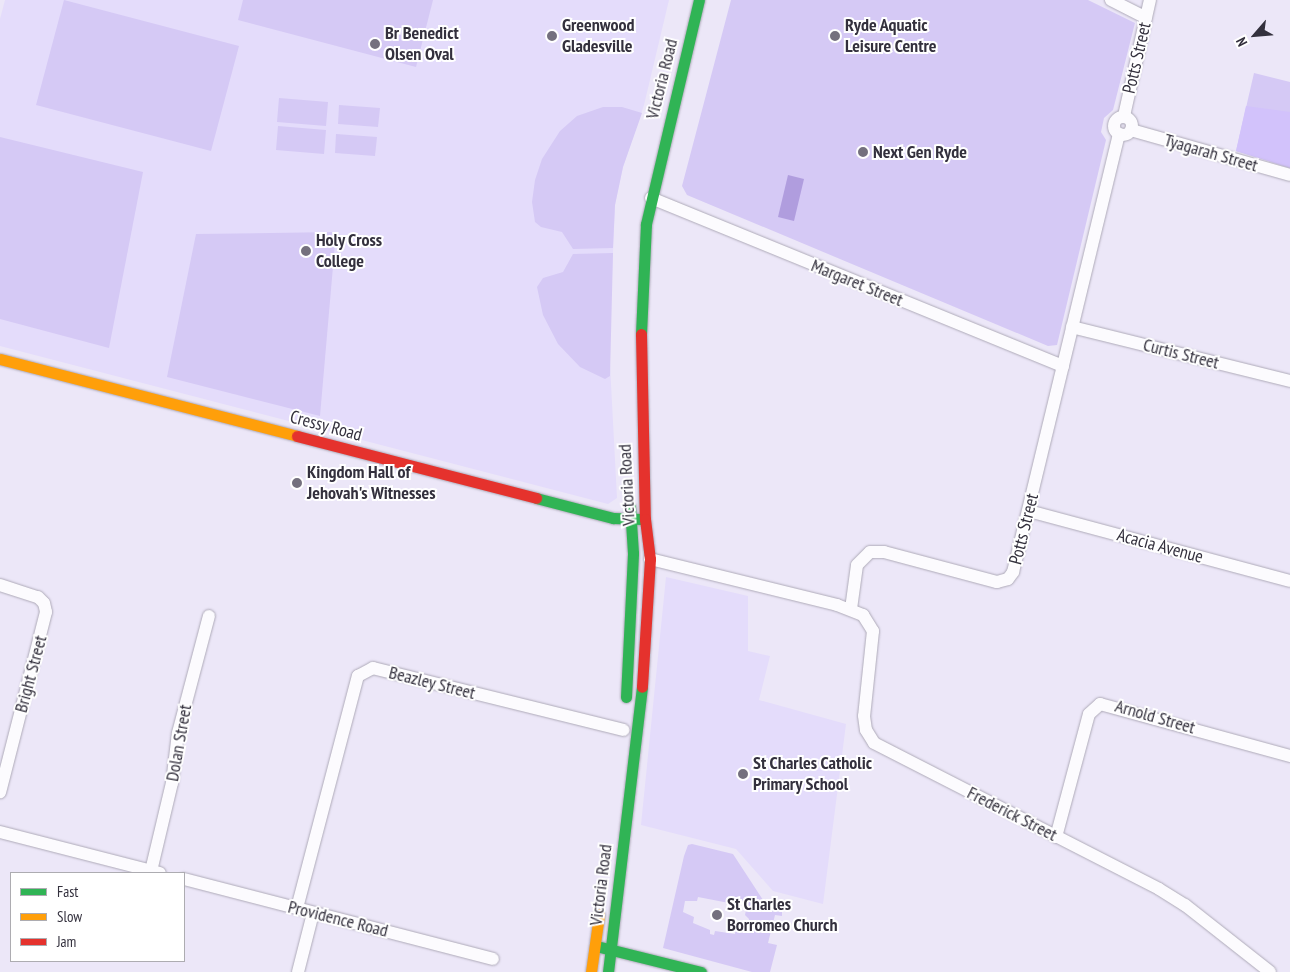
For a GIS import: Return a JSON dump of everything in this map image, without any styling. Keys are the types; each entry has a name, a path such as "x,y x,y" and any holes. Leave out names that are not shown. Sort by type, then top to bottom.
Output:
{"main road":[{"name":"Victoria Road","path":"608,972 639,721 650,559 645,519 640,305 651,198 699,0"},
{"name":"Victoria Road","path":"662,101 680,27"},
{"name":"Cressy Road","path":"0,359 613,518 645,519"},
{"name":"Victoria Road","path":"624,726 633,553 629,492"},
{"name":"Victoria Road","path":"591,972 601,900"},
{"path":"595,946 701,972"}],"street":[{"path":"1111,0 1146,18"},
{"name":"Potts Street","path":"1124,116 1150,0"},
{"path":"1124,116 1131,121 1132,130 1126,135 1119,134 1114,125 1124,116"},
{"name":"Tyagarah Street","path":"1132,130 1290,175"},
{"name":"Potts Street","path":"850,610 857,565 862,557 875,551 997,582 1008,579 1016,568 1119,134"},
{"name":"Margaret Street","path":"651,198 1063,366"},
{"name":"Curtis Street","path":"1072,327 1290,381"},
{"name":"Acacia Avenue","path":"1029,511 1290,581"},
{"path":"650,559 850,610"},
{"name":"Bright Street","path":"0,585 38,597 44,603 46,612 0,792"},
{"name":"Frederick Street","path":"850,610 867,618 873,631 864,716 866,730 874,743 1172,896 1270,972"},
{"name":"Dolan Street","path":"155,872 172,783 178,733 209,616"},
{"name":"Beazley Street","path":"297,908 358,676 373,668 624,726"},
{"name":"Arnold Street","path":"1056,837 1089,714 1100,704 1290,756"},
{"path":"0,832 155,872"},
{"name":"Providence Road","path":"185,879 493,959"},
{"path":"298,972 313,913"}],"shaded area":[{"name":"Holy Cross College","path":"5,0 669,0 644,105 623,167 615,205 609,346 617,498 608,504 0,346 0,19"},
{"path":"64,0 239,46 211,151 36,105"},
{"name":"Br Benedict Olsen Oval","path":"243,0 433,0 416,67 238,20"},
{"path":"731,0 1088,0 1135,23 1113,110 1104,118 1101,132 1106,140 1057,345 1048,346 687,195 682,186"},
{"path":"1254,73 1290,82 1290,168 1236,151"},
{"path":"279,98 328,102 326,126 277,122"},
{"path":"339,105 380,108 378,127 338,124"},
{"path":"1246,106 1290,112 1290,168 1236,151"},
{"path":"603,107 622,107 642,113 623,167 615,205 613,248 573,249 562,232 541,227 535,222 532,202 535,180 542,159 560,131 577,116"},
{"path":"278,126 326,130 324,154 276,150"},
{"path":"336,134 377,137 375,156 335,153"},
{"path":"0,137 143,172 109,348 0,319"},
{"path":"788,175 804,179 794,221 778,217"},
{"path":"336,232 320,416 167,377 196,234"},
{"path":"613,253 610,376 605,379 580,367 558,344 543,315 537,287 543,278 563,272 573,254"},
{"name":"St Charles Catholic Primary School","path":"666,577 748,596 748,651 770,656 759,700 846,724 823,904 773,891 736,849 641,825"},
{"path":"692,844 733,854 763,900 782,912 782,916 775,915 768,943 777,945 770,972 752,972 663,948 688,845","holes":["698,897 729,903 730,898 747,904 745,915 749,919 748,927 736,928 735,934 715,931 714,935 710,934 710,930 693,923 694,917 683,912 685,901 697,901"]}],"traffic: fast":[{"path":"641,334 646,224 699,0"},
{"path":"536,498 613,518 642,519"},
{"path":"626,697 633,553 630,507"},
{"path":"608,972 642,687"},
{"path":"600,947 701,972"}],"traffic: slow":[{"path":"0,359 297,436"},
{"path":"591,972 599,915"}],"traffic: jam":[{"path":"641,334 645,519 650,559 642,687"},
{"path":"297,436 536,498"}],"place":[{"name":"Greenwood Gladesville","path":"552,36"},
{"name":"Ryde Aquatic Leisure Centre","path":"835,36"},
{"name":"Br Benedict Olsen Oval","path":"375,44"},
{"name":"Next Gen Ryde","path":"863,152"},
{"name":"Holy Cross College","path":"306,251"},
{"name":"Kingdom Hall of Jehovah's Witnesses","path":"297,483"},
{"name":"St Charles Catholic Primary School","path":"743,774"},
{"name":"St Charles Borromeo Church","path":"717,915"}]}
